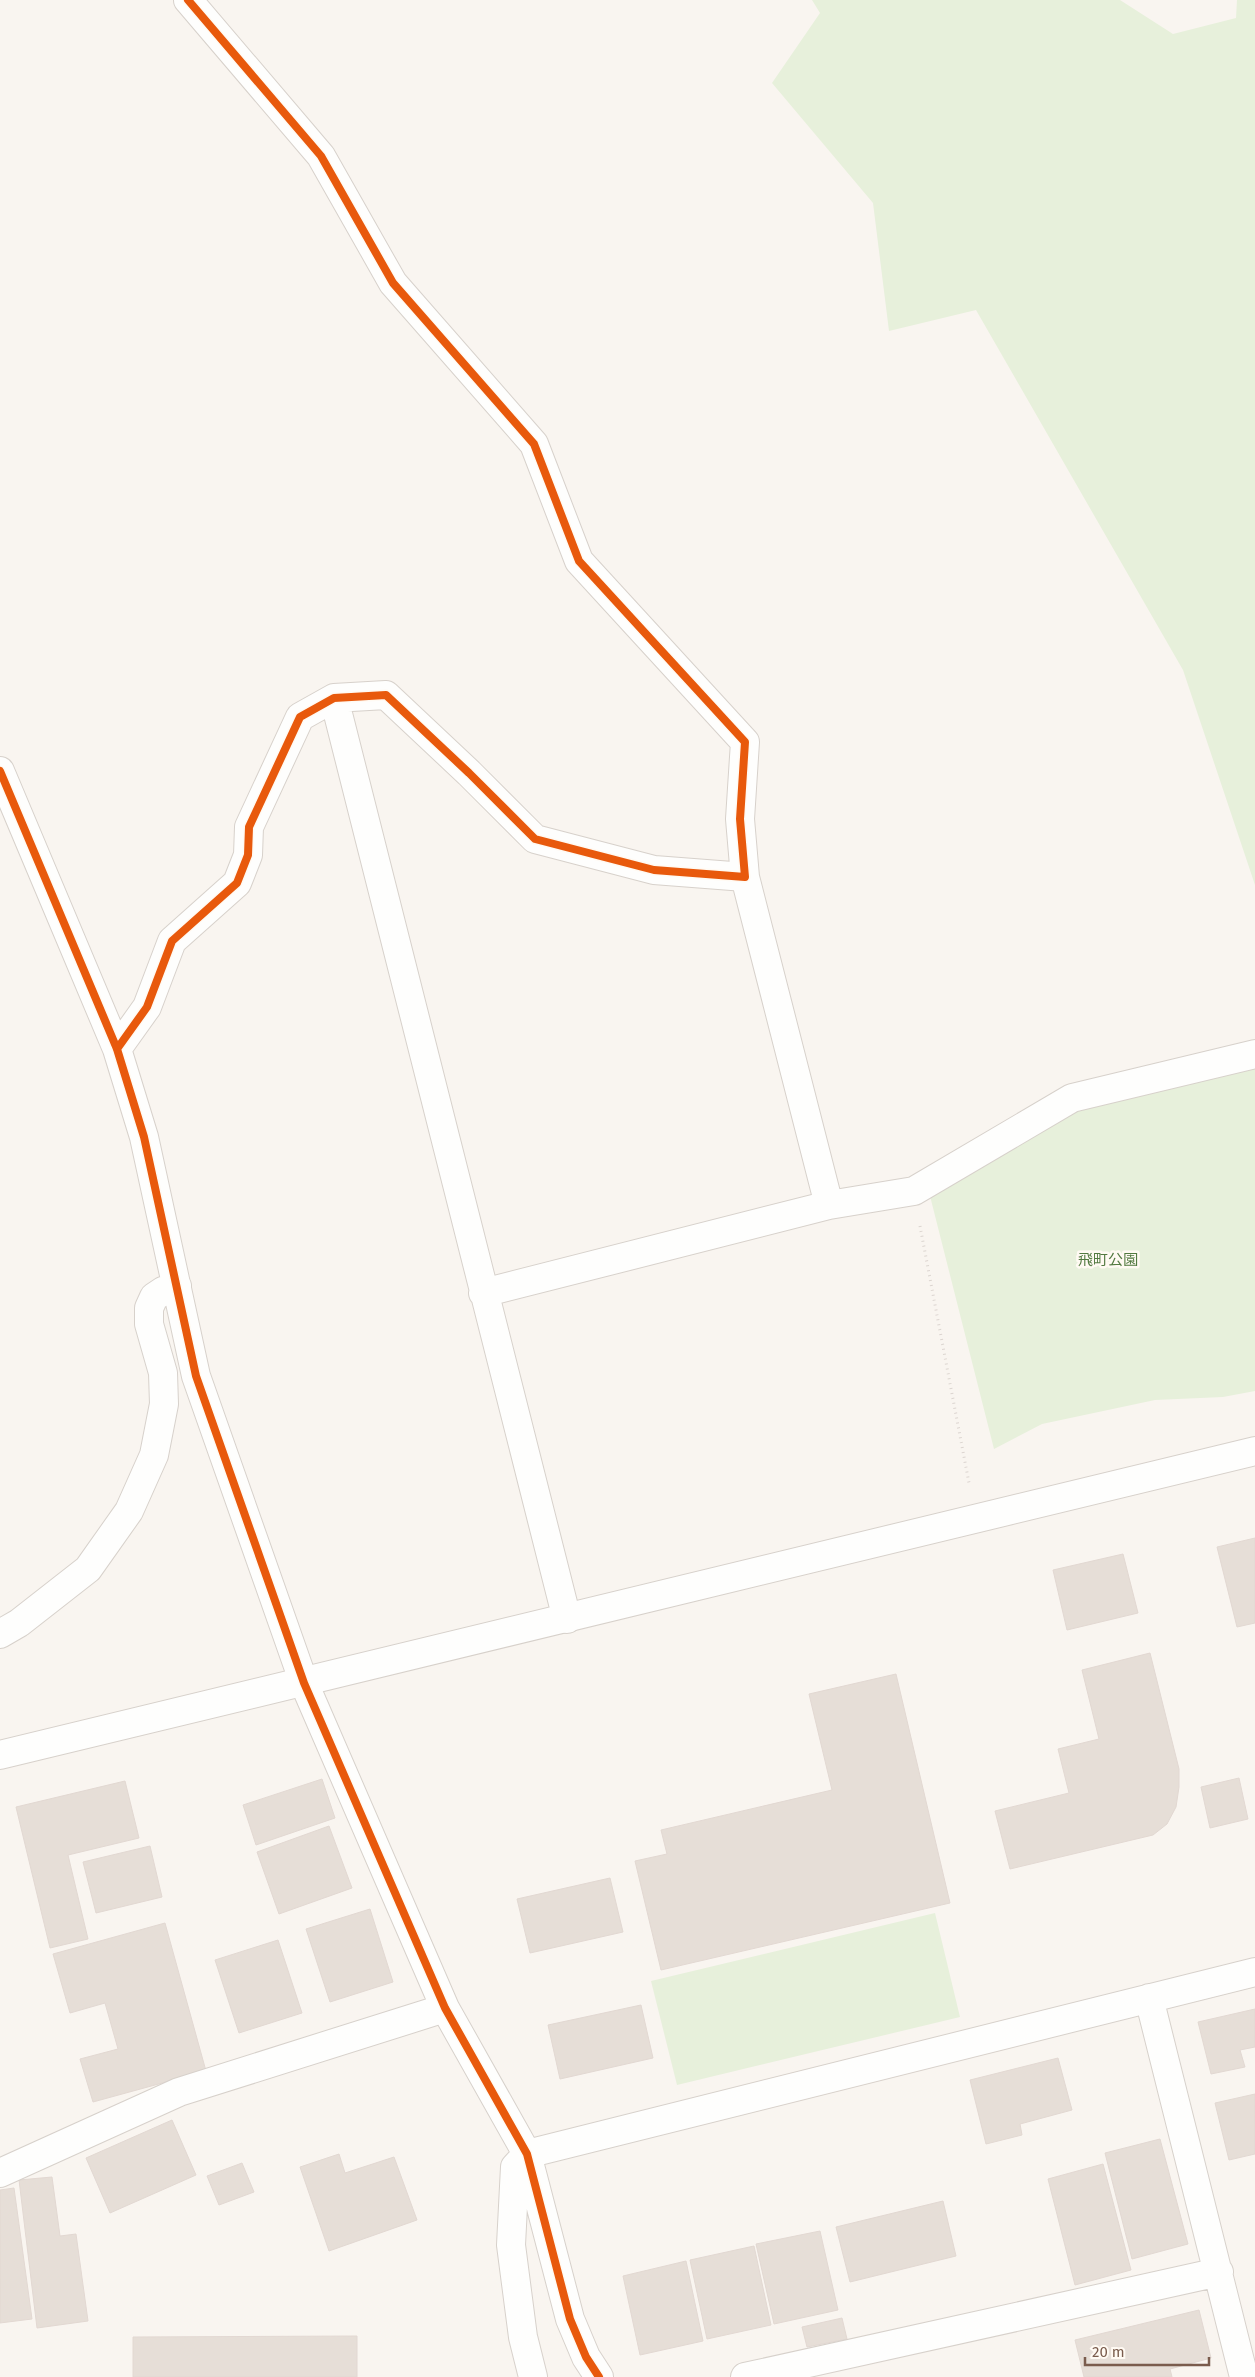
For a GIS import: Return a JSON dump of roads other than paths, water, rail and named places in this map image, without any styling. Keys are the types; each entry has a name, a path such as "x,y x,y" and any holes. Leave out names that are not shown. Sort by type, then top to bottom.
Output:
{"street":[{"path":"188,0 321,156 393,283 534,444 579,560 745,742 740,818 745,876 829,1205"},
{"path":"117,1048 147,1008 172,941 237,883 248,855 249,827 300,717 334,698 386,696 469,773 535,839 654,870 745,876"},
{"path":"334,698 483,1293 568,1619"},
{"path":"0,771 117,1048 144,1137 196,1376 304,1683 445,2008 527,2154 570,2319 586,2356 598,2377"},
{"path":"483,1293 829,1205 914,1191 1072,1098 1255,1054"},
{"path":"0,1634 20,1623 88,1569 129,1511 154,1455 164,1404 163,1373 149,1324 149,1308 154,1297 163,1291 177,1286"},
{"path":"0,1755 304,1683 1255,1451"},
{"path":"533,2377 523,2337 511,2245 515,2167 527,2154 1255,1972"},
{"path":"1149,1998 1244,2377"},
{"path":"0,2173 179,2092 445,2008"},
{"path":"745,2377 1219,2272"}],"park label":[{"name":"飛町公園","path":"1108,1260"}]}
